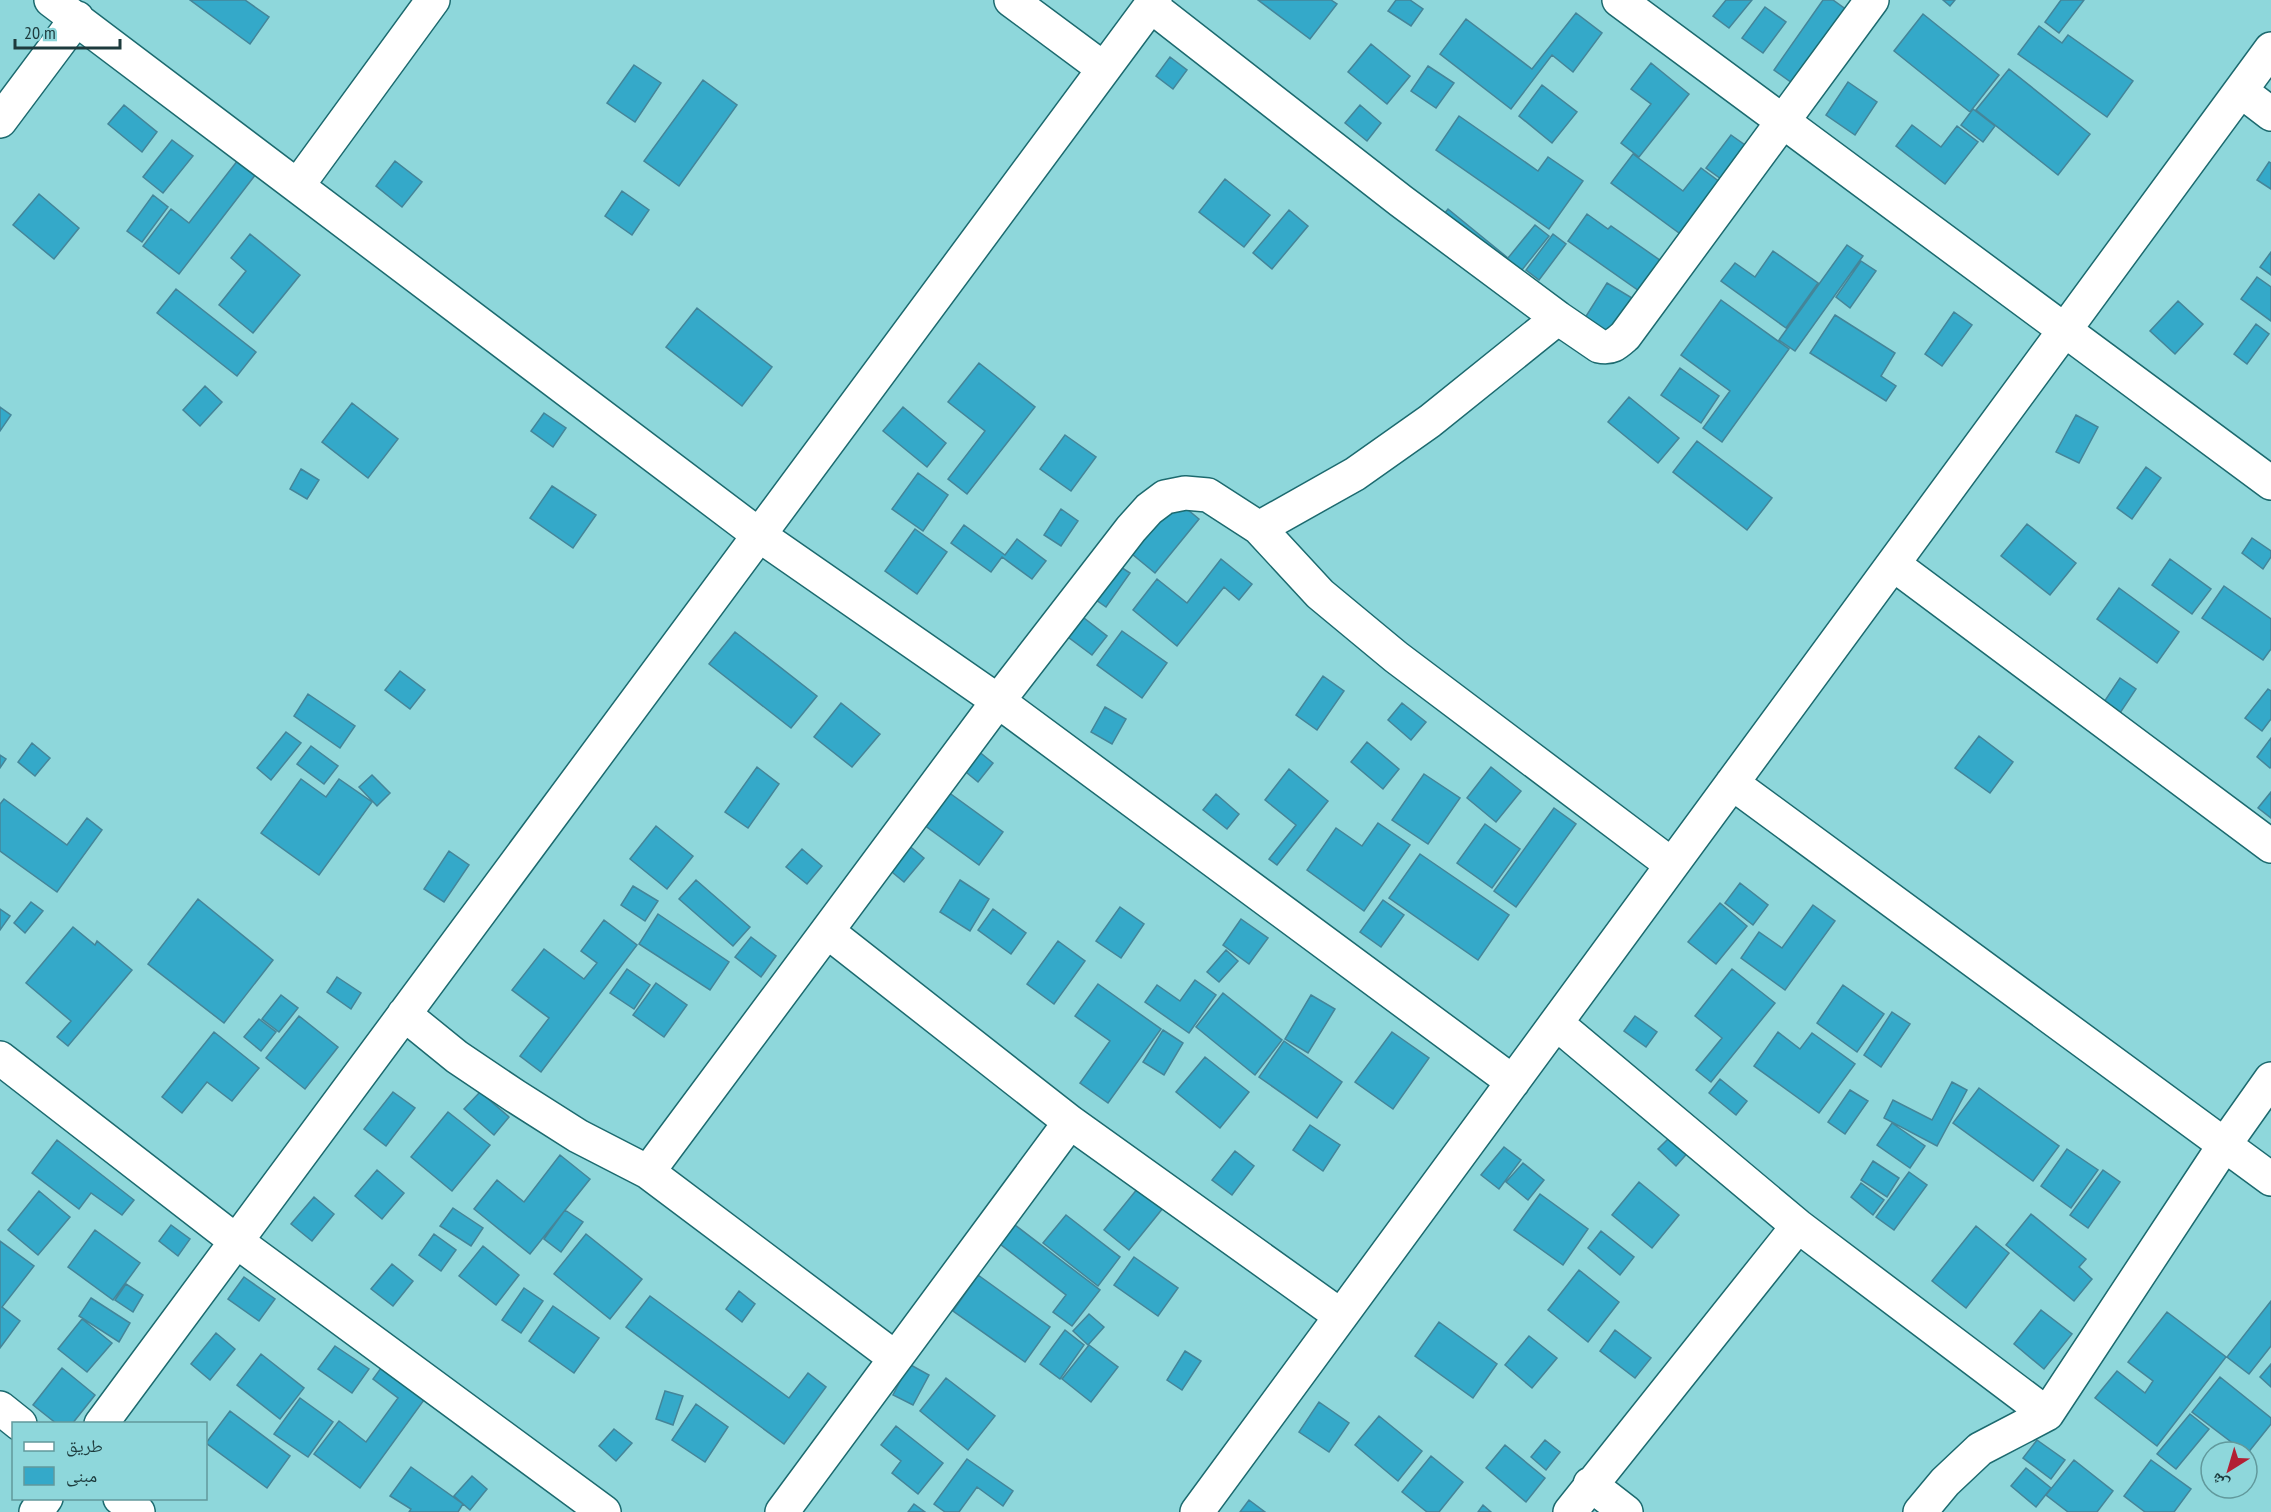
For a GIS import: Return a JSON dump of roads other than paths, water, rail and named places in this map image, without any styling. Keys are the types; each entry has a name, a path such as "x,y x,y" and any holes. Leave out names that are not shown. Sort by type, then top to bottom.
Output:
{"street":[{"path":"298,185 433,0"},
{"path":"1011,0 1104,69"},
{"path":"1619,0 2271,483"},
{"path":"102,1422 1153,3 1401,201 1558,318 1599,346 1607,348 1616,344 1624,336 1872,0"},
{"path":"0,121 64,9 759,535 998,701 1513,1082"},
{"path":"1197,1512 2271,49"},
{"path":"2241,91 2271,114"},
{"path":"1259,528 1355,474 1430,421 1558,318"},
{"path":"648,1172 998,701 1131,529 1149,509 1165,497 1185,493 1208,495 1259,528 1320,594 1396,657 1672,865"},
{"path":"1893,564 2271,846"},
{"path":"1732,783 2271,1179"},
{"path":"828,932 1070,1122 1341,1316"},
{"path":"404,1014 457,1057 515,1096 578,1136 648,1172 894,1357"},
{"path":"1556,1023 1798,1226 2047,1414"},
{"path":"0,1058 236,1241 604,1512"},
{"path":"1920,1512 1946,1482 1980,1449 2047,1414 2225,1144 2271,1079"},
{"path":"782,1512 894,1357 1070,1122"},
{"path":"1570,1512 1590,1484 1798,1226"},
{"path":"0,1408 18,1422"},
{"path":"1590,1484 1626,1512"},
{"path":"123,1500 138,1512"}]}
